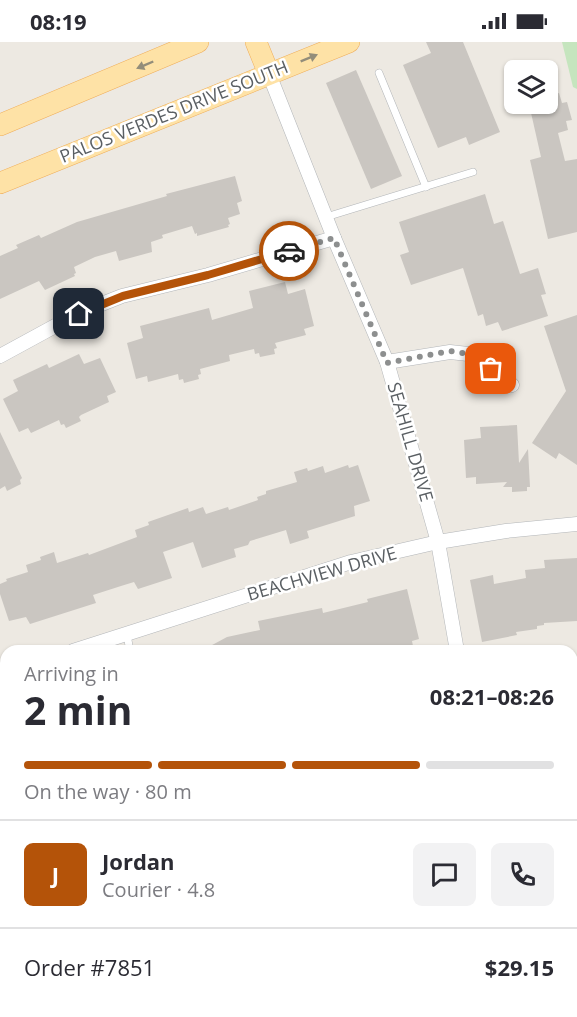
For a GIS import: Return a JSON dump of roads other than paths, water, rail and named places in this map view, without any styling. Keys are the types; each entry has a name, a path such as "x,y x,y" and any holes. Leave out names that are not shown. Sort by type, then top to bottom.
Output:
{"main road":[{"path":"0,125 198,42"},
{"path":"256,42 269,74"},
{"name":"PALOS VERDES DRIVE SOUTH","path":"0,183 349,42"}],"street":[{"name":"SEAHILL DRIVE","path":"269,74 334,238 387,363 438,542 456,645"},
{"path":"0,356 79,314 123,296 208,275 334,238"},
{"path":"387,363 450,351 468,354 512,385"},
{"name":"BEACHVIEW DRIVE","path":"93,645 351,562 438,542 506,531 577,524"}],"lane":[{"path":"379,73 426,187"},
{"path":"326,217 473,172"},
{"path":"127,635 129,645"}]}
